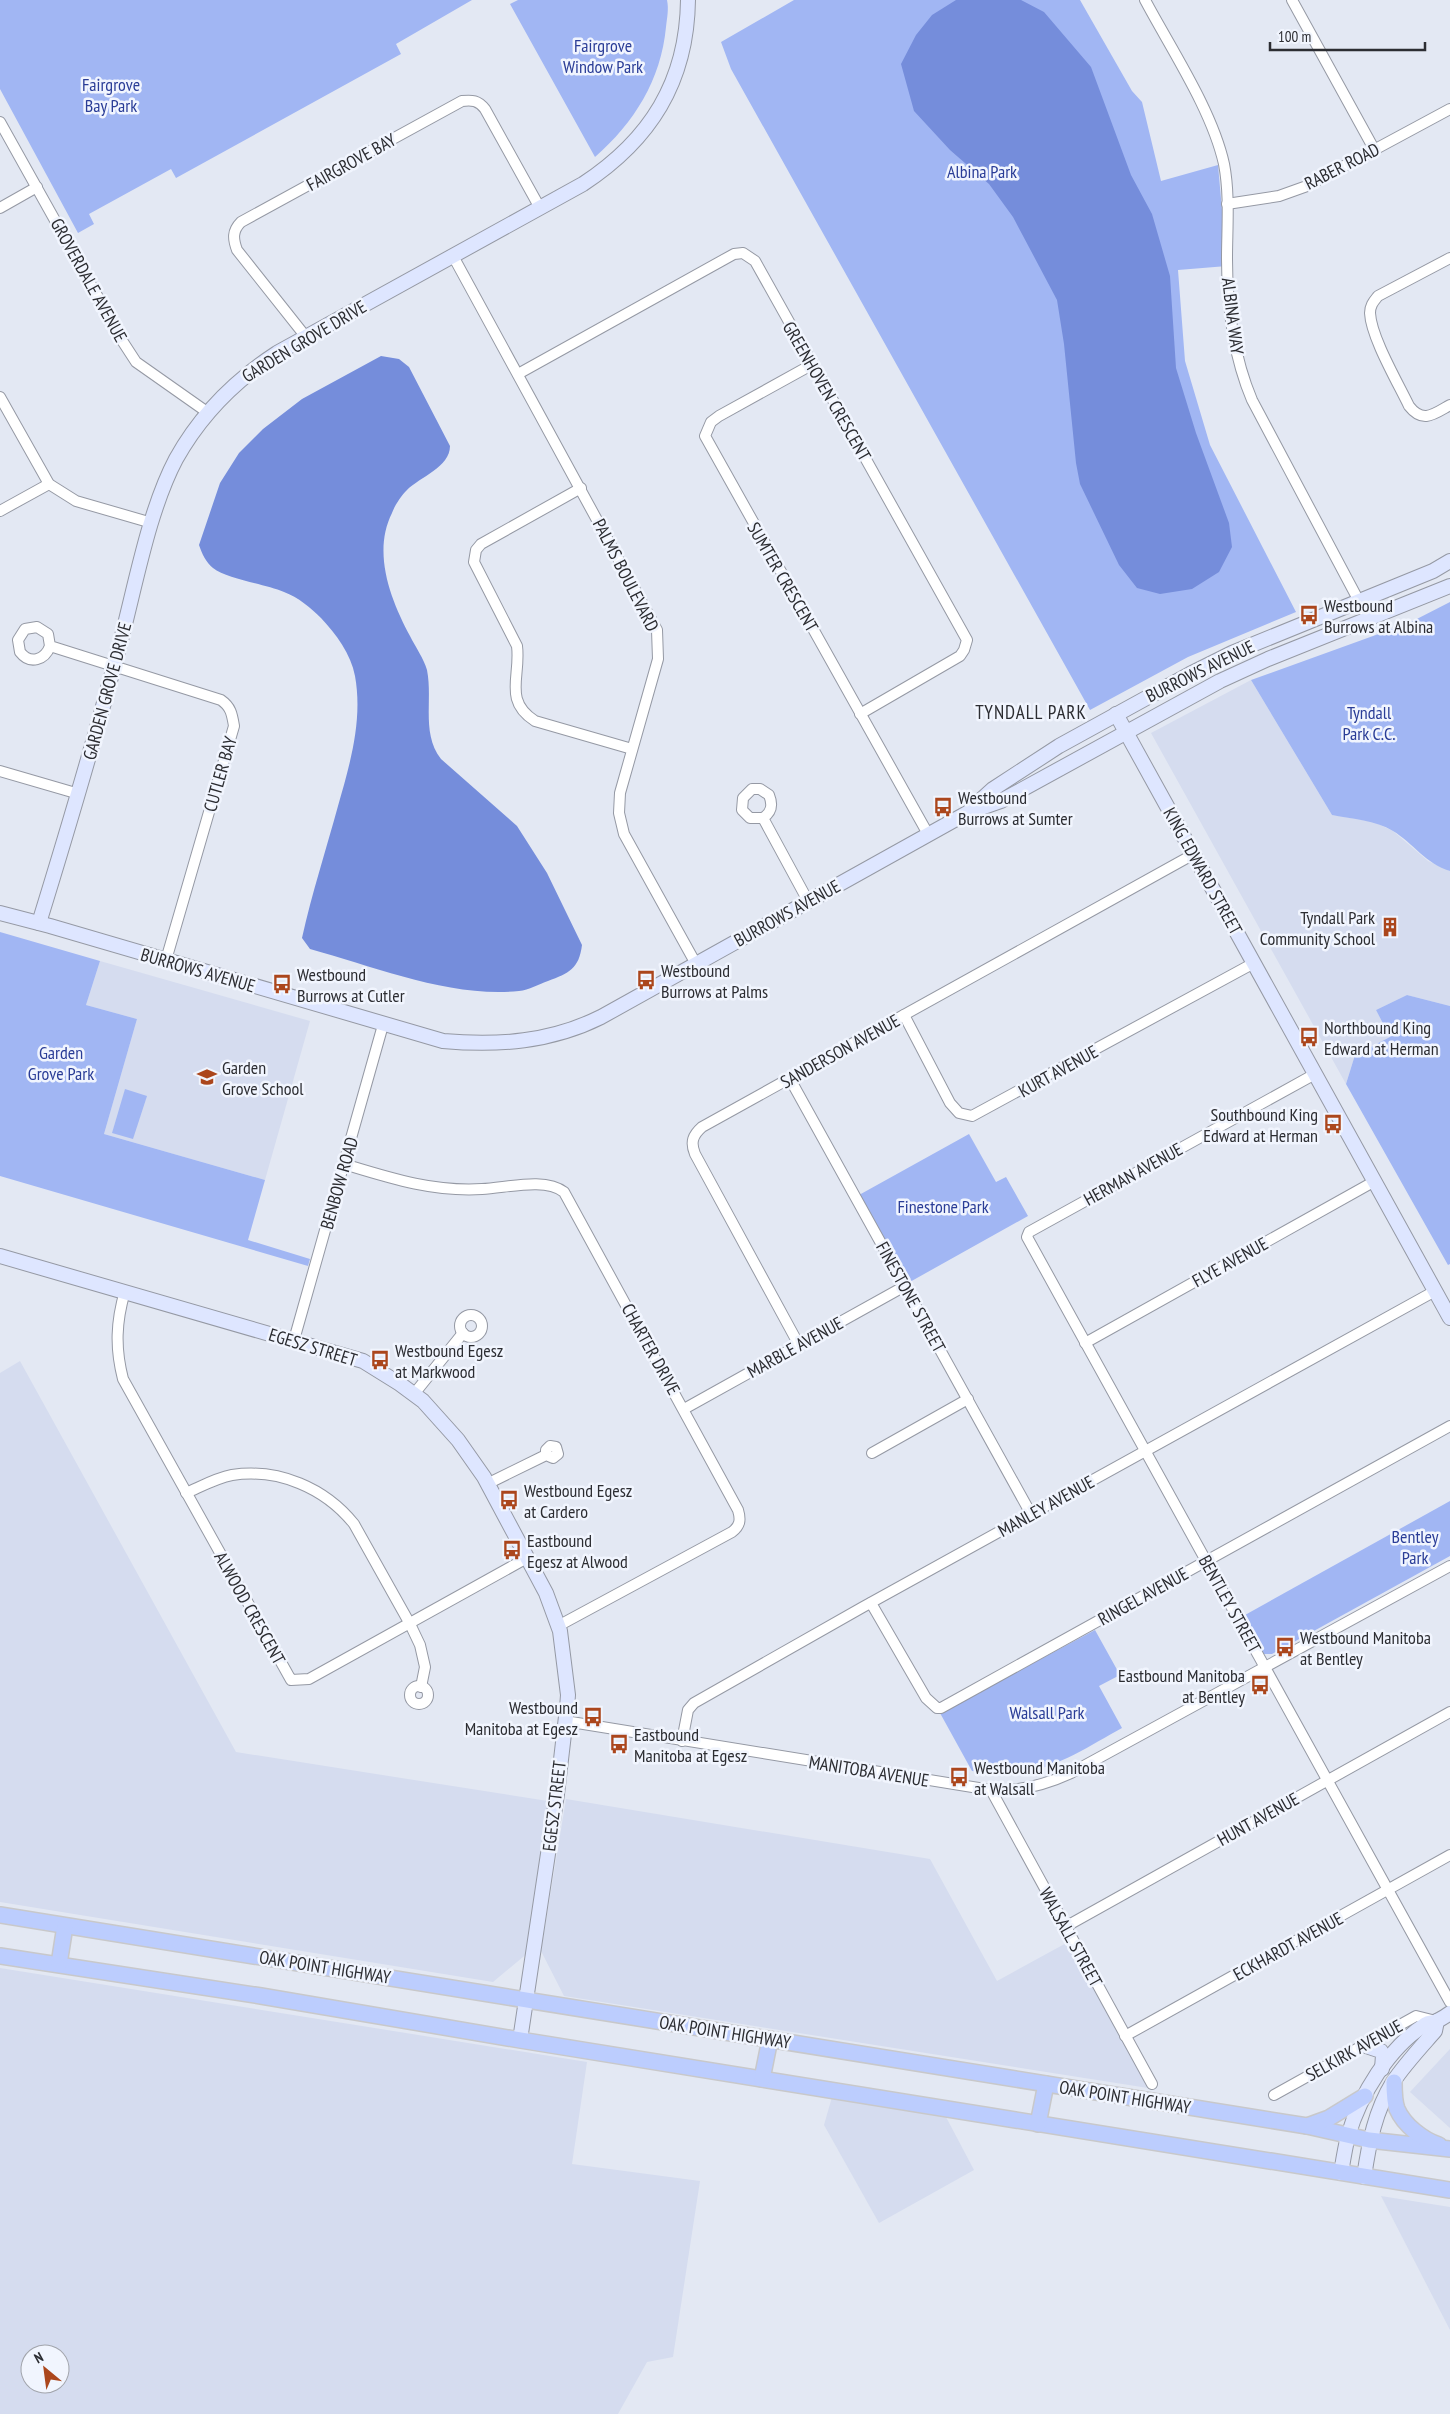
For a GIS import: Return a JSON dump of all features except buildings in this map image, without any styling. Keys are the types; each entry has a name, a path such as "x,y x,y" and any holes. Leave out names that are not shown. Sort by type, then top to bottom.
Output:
{"main road":[{"name":"OAK POINT HIGHWAY","path":"0,1915 1307,2126 1369,2140 1450,2149"},
{"path":"59,1964 65,1926"},
{"path":"0,1956 59,1964 1450,2190"},
{"path":"762,2079 770,2039"},
{"path":"1394,2082 1396,2104 1407,2124 1435,2143 1450,2149"},
{"path":"1038,2124 1046,2084"},
{"path":"1307,2126 1329,2118 1365,2096"}],"street":[{"name":"GARDEN GROVE DRIVE","path":"39,923 79,794 152,523 175,461 207,412 241,377 306,337 583,184 615,161 657,113 673,81 680,61 688,0"},
{"name":"ALBINA WAY","path":"1145,0 1201,104 1224,164 1227,204 1228,303 1235,350 1243,378 1252,400 1368,620"},
{"path":"1292,0 1374,149"},
{"name":"FAIRGROVE BAY","path":"306,337 237,250 233,240 237,227 241,222 462,102 470,100 481,104 485,109 540,208"},
{"name":"RABER ROAD","path":"1227,204 1279,196 1307,186 1450,109"},
{"name":"GROVERDALE AVENUE","path":"0,122 136,362 207,412"},
{"path":"0,208 37,187"},
{"name":"GREENHOVEN CRESCENT","path":"518,374 734,254 742,253 756,261 967,640 960,656 860,714"},
{"name":"PALMS BOULEVARD","path":"453,256 657,630 658,659 620,793 619,813 624,834 696,964"},
{"path":"1450,258 1378,296 1372,303 1370,312 1380,346 1409,406 1416,415 1424,417 1450,405"},
{"name":"SUMTER CRESCENT","path":"813,364 719,416 711,422 704,436 928,834"},
{"path":"0,397 49,484 76,501 152,523"},
{"path":"0,511 49,484"},
{"path":"581,488 481,544 476,550 474,562 517,646 515,696 528,717 535,721 632,749"},
{"name":"BURROWS AVENUE","path":"967,813 993,789 1059,746 1232,653 1433,571 1450,562"},
{"name":"BURROWS AVENUE","path":"0,913 443,1041 468,1043 524,1041 556,1035 587,1024 928,834 967,813 1001,802 1127,734 1220,680 1450,586"},
{"name":"CUTLER BAY","path":"50,646 221,700 232,711 234,726 166,960"},
{"name":"KING EDWARD STREET","path":"1116,714 1450,1318"},
{"path":"0,771 79,794"},
{"path":"763,818 808,901"},
{"name":"SANDERSON AVENUE","path":"799,1345 692,1147 696,1132 1194,854"},
{"name":"KURT AVENUE","path":"904,1015 950,1103 959,1114 972,1116 1254,963"},
{"name":"BENBOW ROAD","path":"294,1340 384,1025"},
{"name":"HERMAN AVENUE","path":"1029,1232 1315,1074"},
{"name":"FINESTONE STREET","path":"790,1079 1032,1514"},
{"name":"CHARTER DRIVE","path":"344,1164 396,1180 452,1190 548,1184 564,1192 684,1408 738,1510 740,1519 738,1528 558,1626"},
{"name":"FLYE AVENUE","path":"1085,1343 1375,1181"},
{"name":"BENTLEY STREET","path":"1029,1232 1027,1237 1450,2002"},
{"name":"EGESZ STREET","path":"0,1256 363,1361 414,1394 440,1418 458,1440 487,1484 546,1594 558,1626 568,1695 558,1794 520,2040"},
{"name":"MARBLE AVENUE","path":"684,1408 905,1286"},
{"name":"ALWOOD CRESCENT","path":"126,1291 121,1307 116,1338 117,1356 123,1379 291,1680 310,1679 527,1558"},
{"name":"MANLEY AVENUE","path":"682,1741 688,1710 694,1703 1435,1291"},
{"path":"414,1394 463,1334"},
{"path":"872,1453 968,1399"},
{"name":"RINGEL AVENUE","path":"871,1603 926,1698 937,1708 941,1708 1450,1426"},
{"path":"487,1484 546,1455"},
{"path":"186,1493 232,1475 279,1477 316,1490 344,1511 354,1524 410,1624 424,1657 425,1667 421,1687"},
{"name":"MANITOBA AVENUE","path":"566,1721 991,1790 1022,1790 1055,1780 1450,1566"},
{"name":"HUNT AVENUE","path":"1066,1927 1450,1712"},
{"name":"WALSALL STREET","path":"991,1790 1152,2084"},
{"name":"ECKHARDT AVENUE","path":"1125,2036 1450,1856"},
{"name":"SELKIRK AVENUE","path":"1341,2173 1349,2135 1365,2096 1382,2068 1407,2039 1427,2023 1437,2021 1450,2013"},
{"name":"SELKIRK AVENUE","path":"1274,2095 1416,2016 1437,2021"},
{"name":"SELKIRK AVENUE","path":"1364,2177 1369,2140 1376,2119 1394,2082 1434,2031 1437,2021"},
{"path":"1363,2045 1381,2051 1382,2068"}],"shaded area":[{"path":"956,0 1021,0 1044,12 1091,67 1131,175 1152,214 1170,276 1176,368 1196,433 1229,523 1232,547 1219,572 1192,589 1160,594 1137,588 1119,565 1080,484 1057,300 1013,217 989,184 950,150 914,111 901,64 916,35 932,15"},
{"path":"381,356 399,359 409,367 450,446 449,453 440,466 413,485 398,501 386,528 384,544 386,576 396,607 427,670 431,738 441,759 517,826 547,873 582,945 581,953 572,969 562,975 519,991 493,992 440,986 310,949 302,938 354,742 357,692 353,668 346,652 332,631 309,607 284,592 219,572 208,563 199,545 220,483 239,453 263,429 302,399"},
{"path":"1251,680 1332,815 1374,822 1393,831 1428,861 1450,871 1450,1006 1407,995 1376,1010 1390,1037 1355,1055 1346,1084 1151,733"},
{"name":"Garden Grove School","path":"100,961 310,1021 265,1180 104,1134 137,1019 86,1005"},
{"path":"20,1361 236,1752 554,1802 529,1952 493,1982 0,1902 0,1373"},
{"path":"566,1799 930,1859 997,1981 1070,1941 1148,2088 564,1996 541,1951"},
{"path":"0,1968 587,2062 572,2164 700,2181 673,2357 647,2362 618,2414 0,2414"},
{"path":"1450,2049 1450,2128 1410,2092"},
{"path":"832,2097 946,2117 974,2170 879,2223 824,2125"},
{"path":"1381,2196 1450,2207 1450,2330"}],"green space":[{"name":"Fairgrove Bay Park","path":"0,0 472,0 396,44 401,54 176,178 171,169 89,214 94,224 78,233 0,89"},
{"name":"Fairgrove Window Park","path":"518,0 667,0 668,14 663,46 652,82 622,130 595,157 510,4"},
{"name":"Albina Park","path":"794,0 1080,0 1132,91 1142,102 1161,181 1218,165 1227,266 1178,270 1185,361 1210,445 1296,612 1188,657 1090,710 731,69 721,42"},
{"name":"Tyndall Park C.C.","path":"1450,602 1450,871 1441,868 1386,827 1364,820 1332,815 1251,680 1409,623"},
{"name":"Garden Grove Park","path":"0,932 100,961 86,1005 137,1019 104,1134 265,1180 248,1240 310,1259 308,1266 0,1176"},
{"path":"1407,995 1450,1006 1450,1264 1448,1265 1346,1084 1355,1055 1390,1037 1376,1010"},
{"path":"125,1089 147,1096 133,1139 112,1133"},
{"name":"Finestone Park","path":"969,1134 996,1182 1006,1177 1028,1216 908,1283 859,1195"},
{"name":"Bentley Park","path":"1450,1501 1450,1556 1272,1654 1264,1654 1245,1620 1245,1615"},
{"name":"Walsall Park","path":"1095,1630 1120,1675 1099,1686 1122,1728 1062,1761 1036,1770 1010,1774 972,1771 940,1713"}],"place":[{"name":"Westbound Burrows at Albina","path":"1309,615"},
{"name":"Westbound Burrows at Sumter","path":"943,807"},
{"name":"Tyndall Park Community School","path":"1390,927"},
{"name":"Westbound Burrows at Palms","path":"646,980"},
{"name":"Westbound Burrows at Cutler","path":"282,984"},
{"name":"Northbound King Edward at Herman","path":"1309,1037"},
{"name":"Garden Grove School","path":"207,1077"},
{"name":"Southbound King Edward at Herman","path":"1333,1124"},
{"name":"Westbound Egesz at Markwood","path":"380,1360"},
{"name":"Westbound Egesz at Cardero","path":"509,1500"},
{"name":"Eastbound Egesz at Alwood","path":"512,1550"},
{"name":"Westbound Manitoba at Bentley","path":"1285,1647"},
{"name":"Eastbound Manitoba at Bentley","path":"1260,1685"},
{"name":"Westbound Manitoba at Egesz","path":"593,1717"},
{"name":"Eastbound Manitoba at Egesz","path":"619,1744"},
{"name":"Westbound Manitoba at Walsall","path":"959,1777"}],"district":[{"name":"TYNDALL PARK","path":"1031,712"}]}
